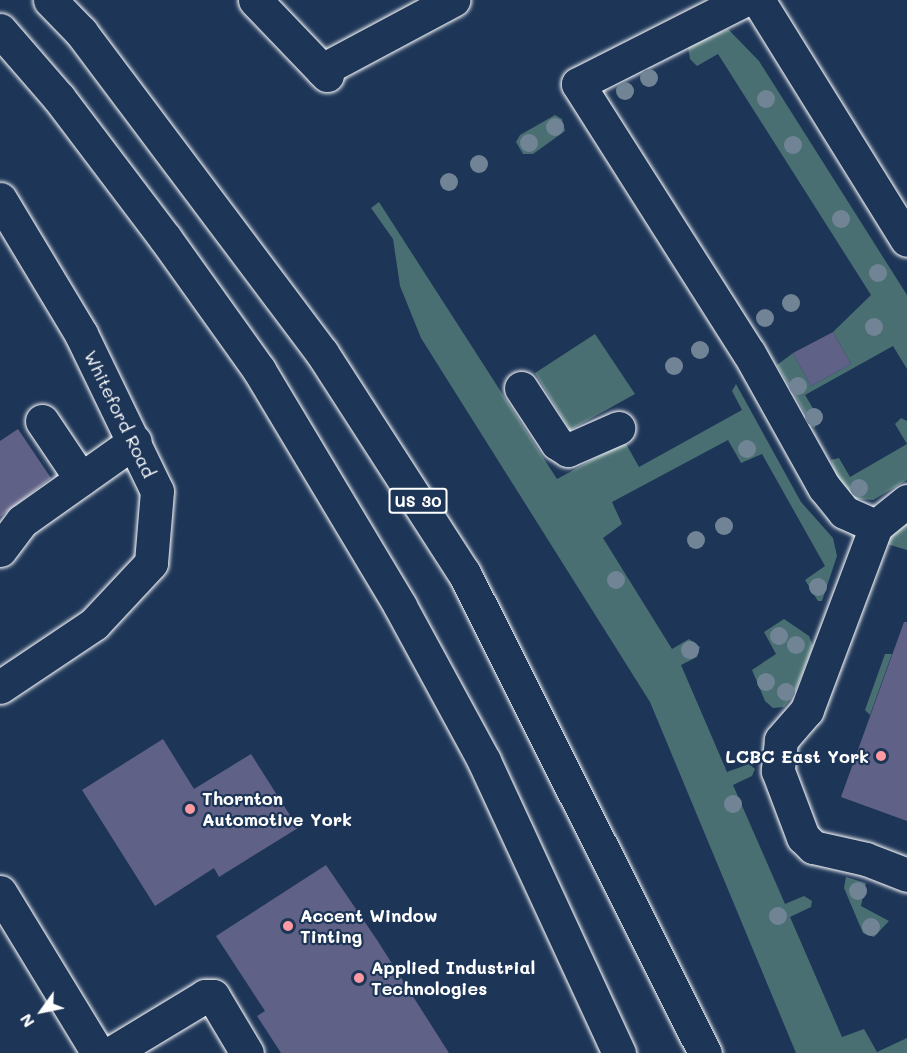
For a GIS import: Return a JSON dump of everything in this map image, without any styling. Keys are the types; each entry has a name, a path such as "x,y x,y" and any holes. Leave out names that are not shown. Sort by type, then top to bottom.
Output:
{"main road":[{"name":"US 30","path":"50,0 81,32 322,353 464,573 705,1053"},
{"path":"259,1 324,72 453,0"},
{"path":"744,0 578,84 749,353 824,487 844,512 876,526"},
{"path":"758,0 907,240"},
{"path":"0,30 144,210 259,370 400,606 484,761 619,1053"},
{"name":"Whiteford Road","path":"0,199 81,334 135,441 157,491 151,563 94,624 0,687"},
{"path":"521,388 557,443 568,450 618,428"},
{"path":"42,421 81,479"},
{"path":"0,550 22,521 135,441"},
{"path":"907,501 876,526 807,710 781,740 778,771 803,837 813,847 866,859 907,875"},
{"path":"0,892 98,1053"},
{"path":"111,1053 205,996 213,996 247,1053"}],"green space":[{"path":"728,29 759,61 907,295 907,369 893,346 805,395 820,420 814,428 777,365 793,353 811,386 851,364 833,332 871,295 718,54 697,66 690,59 688,47"},
{"path":"555,115 562,119 565,131 533,154 523,154 516,142 520,135"},
{"path":"379,202 557,479 625,442 639,467 742,410 732,391 736,384 801,502 833,538 837,556 822,601 818,601 805,580 825,566 762,454 741,463 728,440 612,502 622,524 603,538 672,649 689,639 700,647 697,657 681,665 727,772 749,764 755,769 752,776 733,785 785,904 804,896 812,901 811,907 790,917 842,1037 864,1029 877,1052 907,1038 907,1053 796,1053 650,702 421,338 400,286 393,239 371,208"},
{"path":"595,334 635,394 570,430 535,373"},
{"path":"901,418 907,421 907,444 895,424"},
{"path":"907,444 907,480 873,500 855,499 836,475 831,460 839,458 850,477"},
{"path":"907,521 907,550 887,544 895,530"},
{"path":"784,619 809,636 813,646 794,694 784,707 773,708 765,701 752,670 776,654 764,632"},
{"path":"885,654 892,654 870,715 865,710"},
{"path":"846,877 866,883 861,906 889,921 874,937 863,933 844,888"}],"building":[{"path":"833,332 851,364 811,386 793,353"},
{"path":"18,429 51,478 0,517 0,441"},
{"name":"LCBC East York","path":"904,622 907,622 907,821 841,797"},
{"name":"Thornton Automotive York","path":"163,739 194,789 251,754 298,828 219,877 214,868 155,906 82,790"},
{"path":"326,865 449,1053 281,1053 257,1016 265,1011 216,936"}],"place":[{"name":"LCBC East York","path":"881,756"},
{"name":"Thornton Automotive York","path":"190,809"},
{"name":"Accent Window Tinting","path":"288,926"},
{"name":"Applied Industrial Technologies","path":"359,978"}]}
